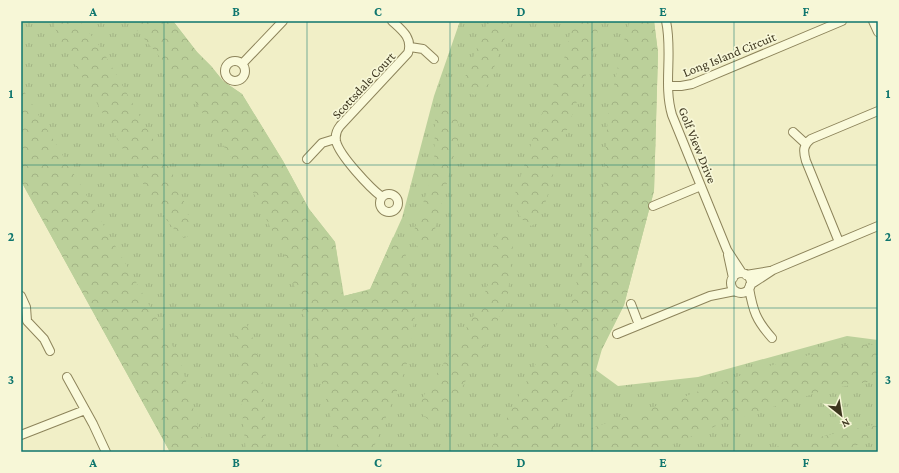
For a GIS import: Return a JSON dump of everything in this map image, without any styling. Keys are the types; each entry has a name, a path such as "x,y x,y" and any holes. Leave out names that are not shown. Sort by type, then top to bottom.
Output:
{"street":[{"path":"242,64 283,21"},
{"name":"Scottsdale Court","path":"382,197 370,188 341,152 335,139 337,130 340,126 404,58 410,47 408,37 392,21"},
{"name":"Golf View Drive","path":"666,21 670,51 668,86 672,115 727,250 732,280"},
{"name":"Long Island Circuit","path":"668,86 692,84 842,21"},
{"path":"873,21 878,32"},
{"name":"Scottsdale Court","path":"410,47 423,49 434,59"},
{"path":"839,242 806,161 803,150 806,144 820,135 878,111"},
{"path":"793,132 806,144"},
{"name":"Scottsdale Court","path":"307,159 322,144 335,139"},
{"path":"653,206 701,186"},
{"path":"617,334 710,296 745,292 773,270 878,226"},
{"name":"Golf View Drive","path":"727,250 744,274"},
{"path":"710,296 732,280 737,274 773,270"},
{"path":"744,274 750,280 752,309"},
{"path":"732,280 737,292 752,309 762,326 772,338"},
{"path":"21,296 26,307 24,322 44,339 50,351"},
{"path":"631,304 639,325"},
{"path":"67,377 106,452"},
{"path":"21,435 85,410"}],"green space":[{"path":"21,21 173,21 197,52 223,81 242,94 283,161 309,209 335,242 344,296 370,289 402,218 434,96 460,21 654,21 658,53 654,191 624,305 602,349 596,370 618,386 698,377 847,336 878,340 878,452 170,452 21,181"},
{"path":"55,21 80,21 101,48 175,178 185,204 191,226 189,236 184,238 173,228 147,190 61,41 54,26"},
{"path":"129,21 173,21 197,52 223,81 242,94 283,161 309,209 335,242 343,296 370,290 393,237 403,246 410,269 415,316 406,368 372,452 339,452 310,334 285,257 254,194 188,90"},
{"path":"488,21 511,21 488,84 482,92 474,95 468,92 463,82"},
{"path":"576,21 593,21 597,27 598,33 596,46 558,156 546,201 536,223 531,226 524,222 517,211 514,197 536,129 564,59 572,25"},
{"path":"630,21 654,21 658,53 654,191 624,305 602,349 590,364 554,421 554,428 559,433 577,433 686,396 755,370 849,344 878,345 878,380 825,390 723,423 654,452 489,452 573,294 603,196 608,114 622,47"},
{"path":"21,86 84,191 180,359 199,430 208,452 170,452 21,181"},
{"path":"445,110 451,110 456,115 460,132 432,241 424,248 417,247 412,237 434,170 435,120 439,113"},
{"path":"505,228 511,234 513,245 507,303 456,399 439,419 430,421 421,412 420,407 422,400 475,314 486,291 490,278 496,237"},
{"path":"242,322 246,323 253,338 261,369 267,452 246,452 234,328"},
{"path":"873,425 878,427 878,436 876,438 839,452 763,452 779,446"}]}
